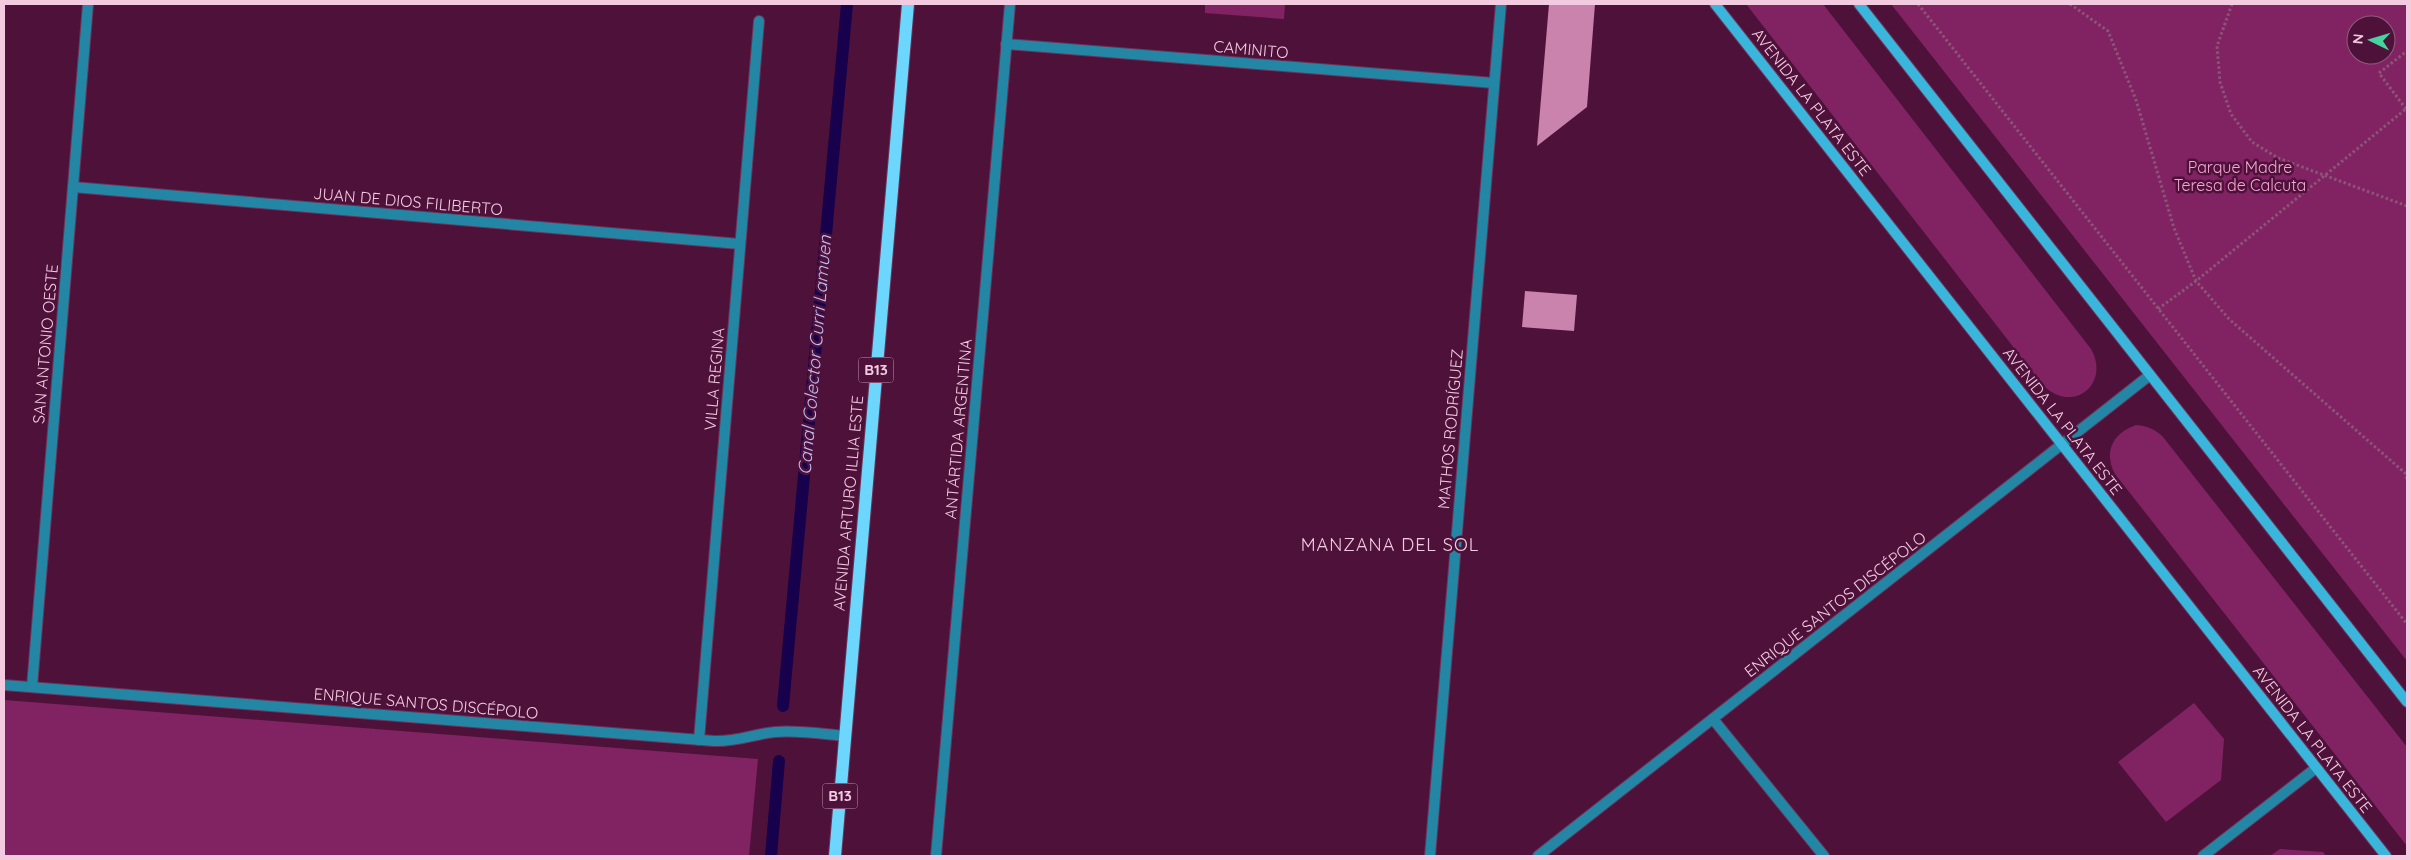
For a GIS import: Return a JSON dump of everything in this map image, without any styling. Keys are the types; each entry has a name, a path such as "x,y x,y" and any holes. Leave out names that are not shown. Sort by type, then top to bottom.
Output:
{"main road":[{"name":"AVENIDA ARTURO ILLIA ESTE","path":"835,856 908,4"},
{"name":"AVENIDA LA PLATA ESTE","path":"1715,4 2386,856"},
{"path":"1859,4 2407,702"}],"street":[{"name":"SAN ANTONIO OESTE","path":"32,687 88,4"},
{"name":"ANTÁRTIDA ARGENTINA","path":"936,856 1010,4"},
{"name":"MATHOS RODRÍGUEZ","path":"1430,856 1501,4"},
{"name":"VILLA REGINA","path":"699,740 759,21"},
{"name":"CAMINITO","path":"1006,44 1494,83"},
{"name":"JUAN DE DIOS FILIBERTO","path":"73,187 740,244"},
{"name":"ENRIQUE SANTOS DISCÉPOLO","path":"1538,856 2150,375"},
{"name":"ENRIQUE SANTOS DISCÉPOLO","path":"4,685 699,740 735,741 786,731 845,736"},
{"path":"1713,720 1824,856"},
{"path":"2203,856 2316,768"}],"path":[{"path":"1918,4 2407,624"},
{"path":"2070,4 2108,31 2136,100 2174,228 2196,281 2229,319 2405,473 2407,479"},
{"path":"2232,4 2217,46 2220,82 2231,114 2252,142 2278,158 2407,206"},
{"path":"2158,308 2196,281 2407,109 2378,73 2407,51"}],"green space":[{"path":"1205,4 1285,4 1284,19 1205,13"},
{"path":"1746,4 1823,4 2091,349 2096,362 2096,374 2092,384 2085,391 2076,396 2066,397 2054,394 2043,385"},
{"name":"Parque Madre Teresa de Calcuta","path":"1891,4 2407,4 2407,661"},
{"path":"2136,425 2151,428 2163,437 2407,747 2407,846 2115,474 2110,458 2112,444 2121,433"},
{"path":"4,700 758,759 749,856 4,856"},
{"path":"2194,703 2224,739 2221,780 2166,822 2118,762"},
{"path":"2280,849 2323,852 2326,856 2270,856"}],"building":[{"path":"1549,4 1595,4 1587,107 1537,146"},
{"path":"1525,291 1577,295 1574,331 1522,327"}],"waterway":[{"name":"Canal Colector Curri Lamuen","path":"783,706 847,4"},
{"name":"Canal Colector Curri Lamuen","path":"771,856 779,761"}],"district":[{"name":"MANZANA DEL SOL","path":"1390,545"}]}
